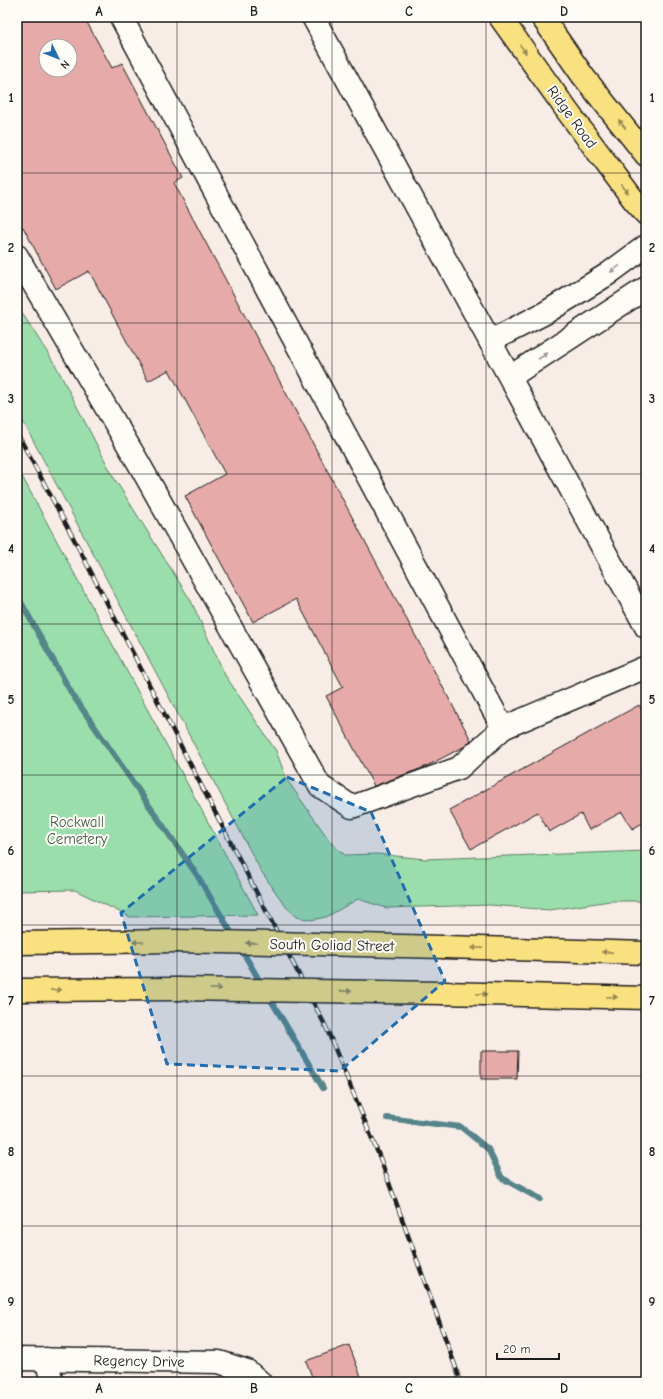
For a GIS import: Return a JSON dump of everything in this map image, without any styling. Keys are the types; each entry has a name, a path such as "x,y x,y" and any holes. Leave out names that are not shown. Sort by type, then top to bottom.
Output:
{"main road":[{"name":"Ridge Road","path":"500,17 568,112 633,199 646,214"},
{"path":"542,17 583,76 646,155"},
{"name":"South Goliad Street","path":"17,943 177,942 646,953"},
{"path":"17,990 177,989 646,998"}],"street":[{"path":"121,17 503,728"},
{"path":"313,17 646,627"},
{"path":"490,340 545,313 608,274 646,246"},
{"path":"17,256 138,462 320,786 352,807 459,768 503,728 646,667"},
{"path":"510,377 646,288"},
{"name":"Regency Drive","path":"17,1359 219,1362 247,1371 258,1380"},
{"path":"46,1359 52,1382"}],"highlighted area":[{"path":"287,777 371,812 445,981 340,1071 167,1064 121,913"}],"green space":[{"path":"17,305 56,366 114,478 191,601 225,675 276,751 287,780 332,844 345,855 377,854 425,859 646,851 646,901 610,901 550,910 490,905 386,908 358,899 326,917 311,920 297,917 286,907 261,871 17,410"},
{"name":"Rockwall Cemetery","path":"17,467 258,915 130,917 75,890 17,891"}],"building":[{"path":"17,17 84,17 112,68 122,63 183,178 174,183 471,740 465,746 425,767 374,786 326,696 343,687 296,599 253,622 185,496 225,474 169,370 148,381 89,271 56,289 23,227 17,230"},
{"path":"639,705 646,718 646,821 632,829 622,812 589,830 581,814 549,832 538,812 471,849 449,810"},
{"path":"481,1051 518,1051 517,1079 481,1079"},
{"path":"349,1345 363,1382 314,1382 306,1361"}],"waterway":[{"path":"17,595 72,694 197,875 234,937"},
{"path":"240,947 262,985"},
{"path":"268,995 323,1088"},
{"path":"387,1118 461,1127 488,1149 502,1178 540,1199"}],"railway":[{"path":"17,433 76,543 326,1027 380,1158 461,1382"}]}
